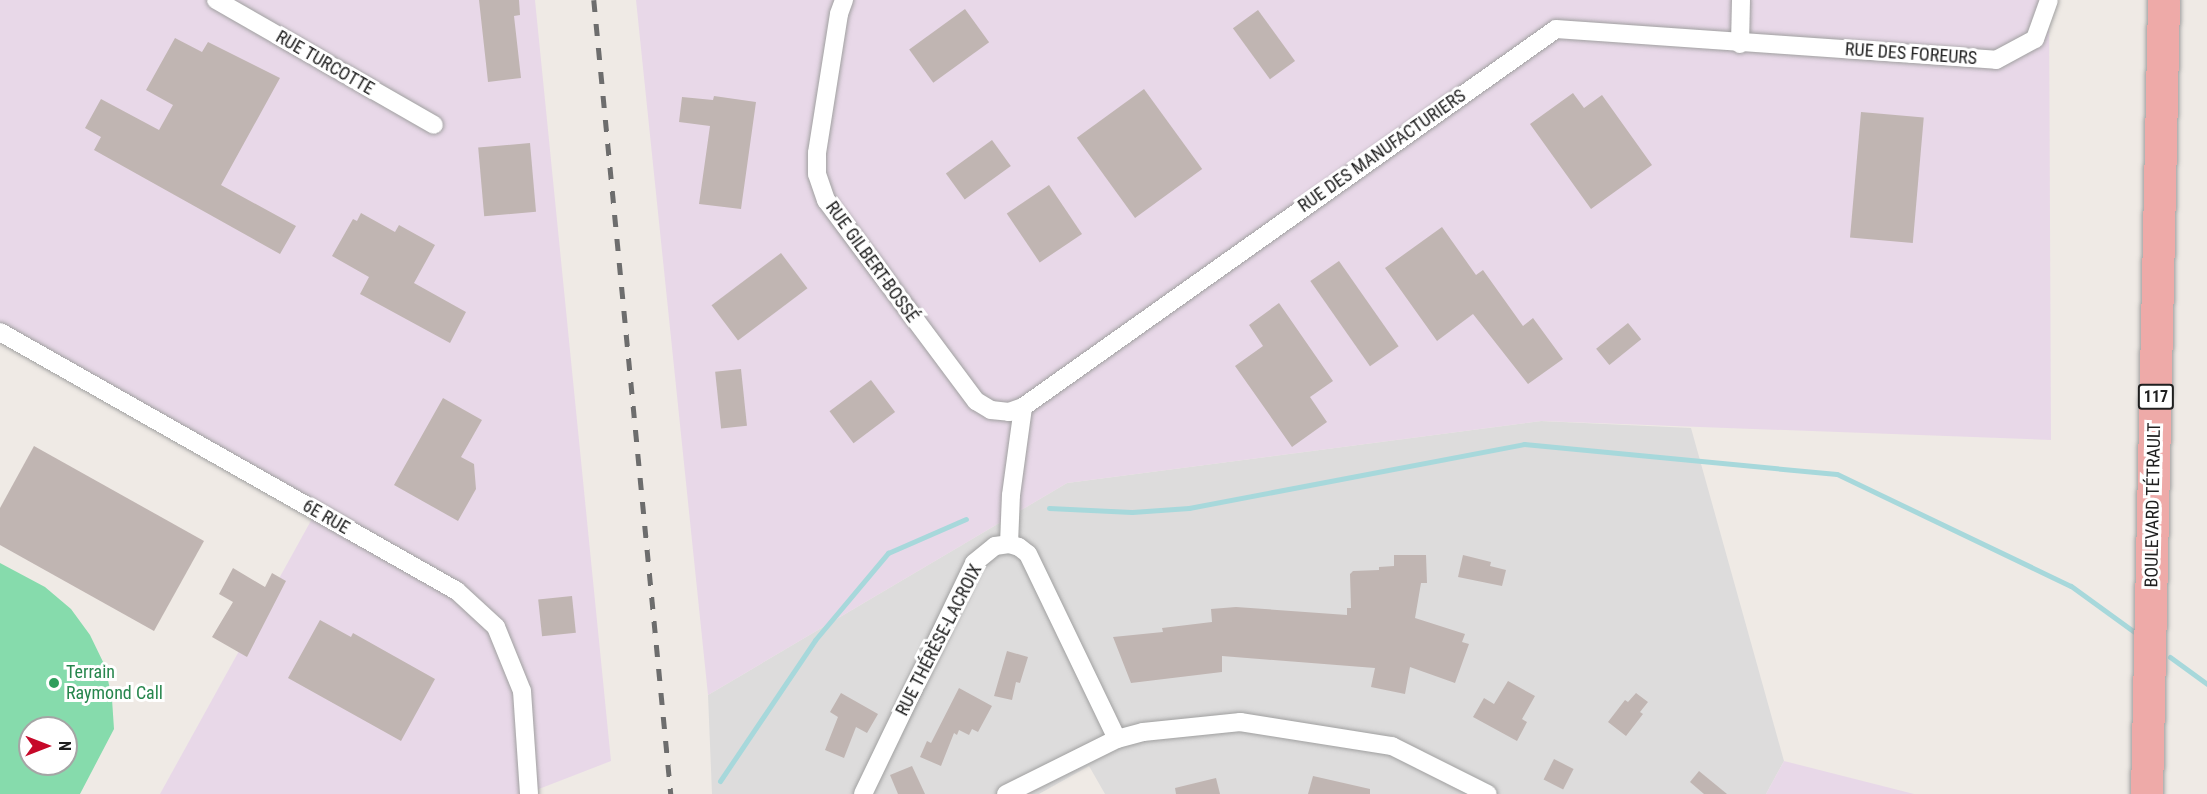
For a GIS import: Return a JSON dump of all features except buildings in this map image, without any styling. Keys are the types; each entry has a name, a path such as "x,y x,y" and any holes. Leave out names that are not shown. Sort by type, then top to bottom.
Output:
{"highway":[{"name":"BOULEVARD TÉTRAULT","path":"2147,794 2164,0"}],"street":[{"name":"RUE TURCOTTE","path":"216,0 434,125"},
{"name":"RUE GILBERT-BOSSÉ","path":"844,0 839,14 817,153 817,174 826,200 976,401"},
{"path":"1740,44 1741,0"},
{"name":"RUE DES FOREURS","path":"1740,44 1996,60 2036,39 2049,0"},
{"name":"RUE DES MANUFACTURIERS","path":"976,401 991,410 1009,412 1023,407 1556,29 1740,44"},
{"name":"6E RUE","path":"2,337 457,591 496,627 522,691 529,794"},
{"path":"1023,407 1011,495 1009,544 1019,547 1028,554 1117,739"},
{"name":"RUE THÉRÈSE-LACROIX","path":"864,794 974,563 994,546 1009,544"},
{"path":"1006,794 1117,739 1143,732 1240,722 1392,746 1488,794"}],"shaded area":[{"path":"0,0 535,0 611,761 526,794 160,794 313,517 0,331"},
{"path":"636,0 2049,0 2051,440 1541,421 1067,483 708,695"},
{"path":"1541,421 1691,428 1784,761 1766,794 1105,794 1089,766 1039,794 712,794 708,695 1067,483"},
{"path":"1784,761 1914,794 1766,794"}],"green space":[{"name":"Terrain Raymond Call","path":"0,563 45,587 71,609 90,635 105,666 112,699 114,729 80,794 0,794"}],"waterway":[{"path":"1049,508 1132,512 1189,508 1524,444 1837,474 2071,586 2136,633"},
{"path":"720,781 815,640 888,553 966,519"},
{"path":"2170,657 2207,684"}],"railway":[{"path":"594,0 671,794"}],"place":[{"name":"Terrain Raymond Call","path":"54,683"}]}
